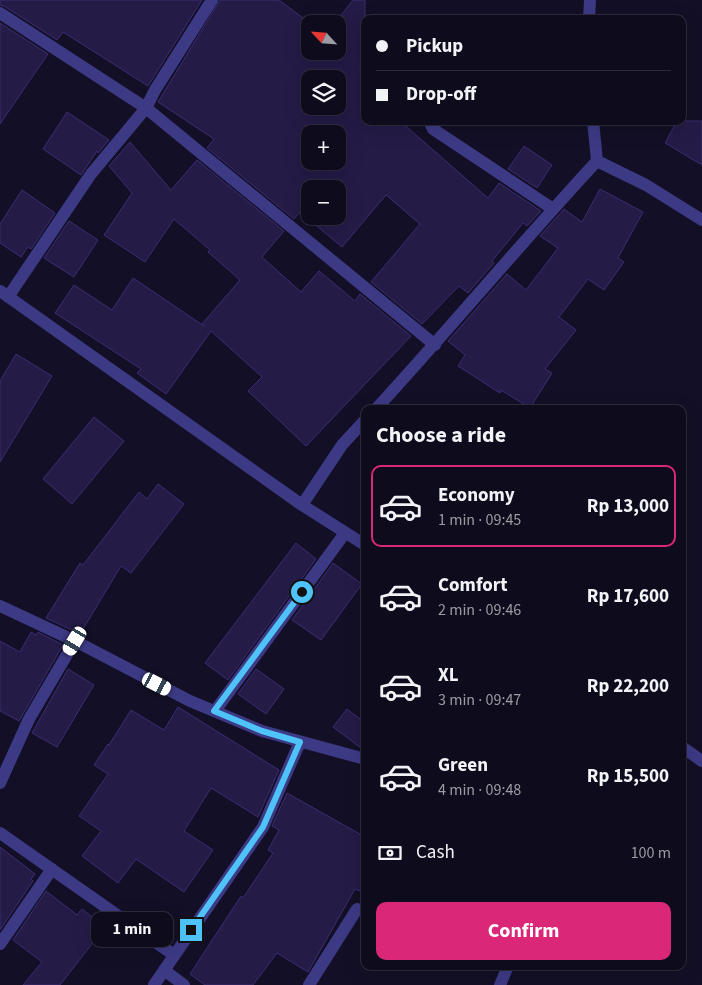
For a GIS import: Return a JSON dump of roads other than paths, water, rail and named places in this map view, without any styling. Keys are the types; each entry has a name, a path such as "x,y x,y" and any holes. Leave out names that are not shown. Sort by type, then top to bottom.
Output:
{"street":[{"path":"212,0 155,90 146,108 91,174 4,294 302,505 361,543"},
{"path":"589,15 590,0"},
{"path":"0,13 146,108 435,345"},
{"path":"431,125 433,129 553,209"},
{"path":"593,125 598,162"},
{"path":"380,405 435,345 553,209 598,162"},
{"path":"598,162 646,185 702,220"},
{"path":"302,505 342,445 361,424"},
{"path":"214,711 345,533"},
{"path":"0,606 75,641 190,701 262,731 361,758"},
{"path":"0,783 29,718 75,641"},
{"path":"154,985 263,827 300,742"},
{"path":"686,750 702,761"},
{"path":"0,833 174,955"},
{"path":"0,944 52,869"},
{"path":"309,985 358,909"},
{"path":"164,970 184,985"},
{"path":"500,985 506,970"}]}
